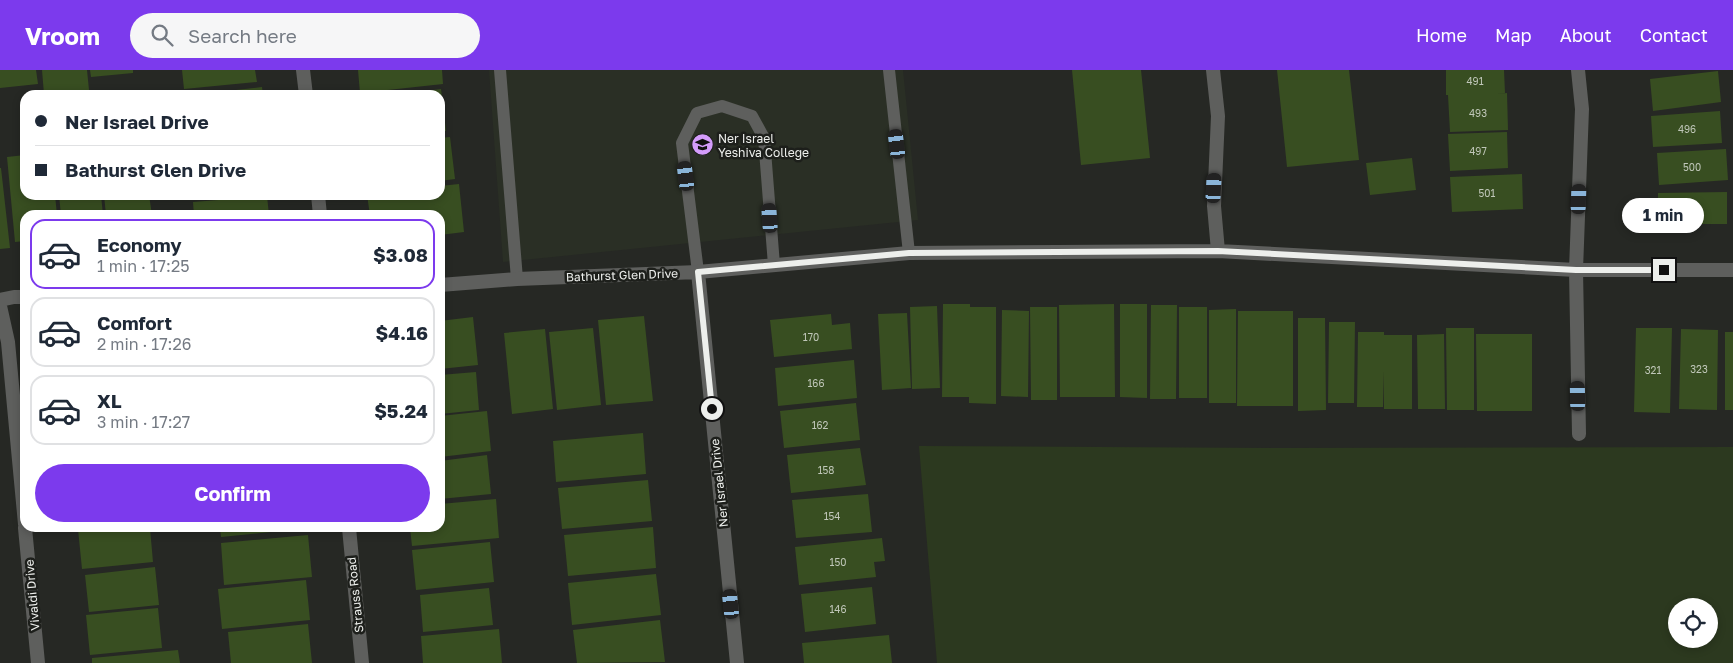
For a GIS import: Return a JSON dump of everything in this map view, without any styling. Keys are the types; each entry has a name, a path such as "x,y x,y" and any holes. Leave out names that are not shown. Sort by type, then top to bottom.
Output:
{"street":[{"path":"303,70 305,90"},
{"path":"1212,70 1218,116 1214,206 1218,251"},
{"path":"1578,70 1582,110 1576,270 1579,434"},
{"name":"Bathurst Glen Drive","path":"445,285 517,279 698,272 909,253 1218,251 1576,270 1733,270"},
{"name":"Ner Israel Drive","path":"698,272 737,663"},
{"path":"0,300 20,298"},
{"name":"Vivaldi Drive","path":"0,306 8,342 20,472"},
{"name":"Vivaldi Drive","path":"26,532 38,663"},
{"name":"Strauss Road","path":"349,532 362,663"}],"lane":[{"path":"500,70 517,279"},
{"path":"889,70 909,253"},
{"path":"698,272 682,143 697,113 722,106 752,116 764,138 774,265"}],"shaded area":[{"name":"Ner Israel Yeshiva College","path":"489,70 903,70 918,220 503,262"}],"green space":[{"path":"919,446 1278,448 1733,447 1733,663 937,663"}],"building":[{"path":"0,70 36,70 38,84 0,88"},
{"path":"42,70 87,70 89,90 44,90"},
{"path":"90,70 133,70 133,73 91,77"},
{"path":"182,70 255,70 257,82 184,89"},
{"path":"358,70 442,70 443,84 388,90 360,90"},
{"path":"1072,70 1141,70 1150,158 1081,165"},
{"path":"1277,70 1349,70 1359,160 1287,167"},
{"path":"1446,70 1504,70 1505,93 1497,94 1507,93 1508,130 1450,132 1448,95 1446,95"},
{"path":"1718,71 1721,102 1653,111 1650,79"},
{"path":"262,87 262,90 235,90"},
{"path":"1720,111 1722,143 1653,147 1651,116"},
{"path":"1507,132 1508,168 1450,171 1448,134"},
{"path":"450,137 455,179 445,180 445,138"},
{"path":"1726,149 1728,180 1659,185 1657,153"},
{"path":"20,156 20,200 56,200 56,210 20,210 20,242 15,242 7,157"},
{"path":"1412,158 1416,190 1370,195 1366,163"},
{"path":"0,168 10,248 0,249"},
{"path":"1522,174 1523,209 1452,212 1450,177"},
{"path":"459,184 464,232 445,234 445,210 369,210 368,200 445,200 445,185"},
{"path":"1727,192 1727,224 1658,224 1658,193"},
{"path":"60,200 102,200 102,210 60,210"},
{"path":"104,200 150,200 151,210 106,210"},
{"path":"267,200 268,210 194,210 193,202"},
{"path":"943,304 970,304 970,307 996,307 996,404 969,403 969,397 942,397"},
{"path":"1114,304 1115,397 1060,397 1059,305"},
{"path":"1120,304 1147,304 1147,398 1120,397"},
{"path":"1151,305 1177,305 1176,399 1150,399"},
{"path":"937,306 940,388 912,389 910,307"},
{"path":"1030,307 1057,307 1057,400 1031,400"},
{"path":"1179,307 1207,307 1207,398 1179,398"},
{"path":"1236,309 1236,403 1209,403 1209,310"},
{"path":"1002,310 1029,311 1028,397 1001,396"},
{"path":"1238,311 1293,311 1293,406 1237,406"},
{"path":"907,313 911,388 882,390 878,314"},
{"path":"831,314 832,325 850,323 852,349 774,357 770,320"},
{"path":"644,316 653,401 606,405 598,320"},
{"path":"473,317 478,365 445,368 445,320"},
{"path":"1298,318 1325,318 1326,410 1298,411"},
{"path":"1329,322 1355,322 1354,403 1328,403"},
{"path":"593,328 601,405 557,410 549,332"},
{"path":"1446,328 1474,328 1474,410 1447,410"},
{"path":"1636,328 1672,328 1670,413 1634,412"},
{"path":"545,329 553,409 512,414 504,333"},
{"path":"1681,329 1718,330 1717,410 1679,409"},
{"path":"1358,332 1384,332 1384,335 1412,335 1412,409 1384,409 1384,371 1383,407 1357,407"},
{"path":"1725,332 1733,332 1733,410 1725,410"},
{"path":"1444,334 1445,409 1418,409 1417,335"},
{"path":"1476,334 1532,334 1532,411 1477,411"},
{"path":"854,360 857,398 778,406 775,368"},
{"path":"476,372 479,410 445,413 445,375"},
{"path":"856,403 860,440 784,448 780,411"},
{"path":"487,411 491,451 445,456 445,415"},
{"path":"643,433 646,474 556,482 553,441"},
{"path":"860,448 866,485 791,493 787,455"},
{"path":"487,455 491,494 445,499 445,460"},
{"path":"648,480 652,521 562,529 558,488"},
{"path":"868,494 872,532 796,538 792,500"},
{"path":"496,499 499,538 412,546 410,532 445,532 445,504"},
{"path":"653,527 656,568 568,576 564,535"},
{"path":"78,532 150,532 153,562 82,569"},
{"path":"220,532 270,532 221,537"},
{"path":"308,535 312,577 224,585 221,543"},
{"path":"882,538 885,561 874,562 876,577 799,585 795,547"},
{"path":"490,542 494,582 416,590 412,550"},
{"path":"155,567 159,605 89,612 85,575"},
{"path":"656,574 661,615 572,625 568,583"},
{"path":"306,580 310,620 222,629 218,589"},
{"path":"872,587 876,624 805,632 801,594"},
{"path":"489,588 493,625 423,632 420,595"},
{"path":"158,608 162,648 90,655 86,615"},
{"path":"660,620 665,662 577,663 573,630"},
{"path":"308,624 312,663 231,663 228,632"},
{"path":"499,629 502,663 423,663 421,636"},
{"path":"889,635 892,663 804,663 802,643"},
{"path":"178,650 180,663 92,663 92,658"}],"place":[{"name":"Ner Israel Yeshiva College","path":"702,145"}],"route":[{"path":"712,409 698,272 909,253 1218,251 1576,270 1664,270"}]}
